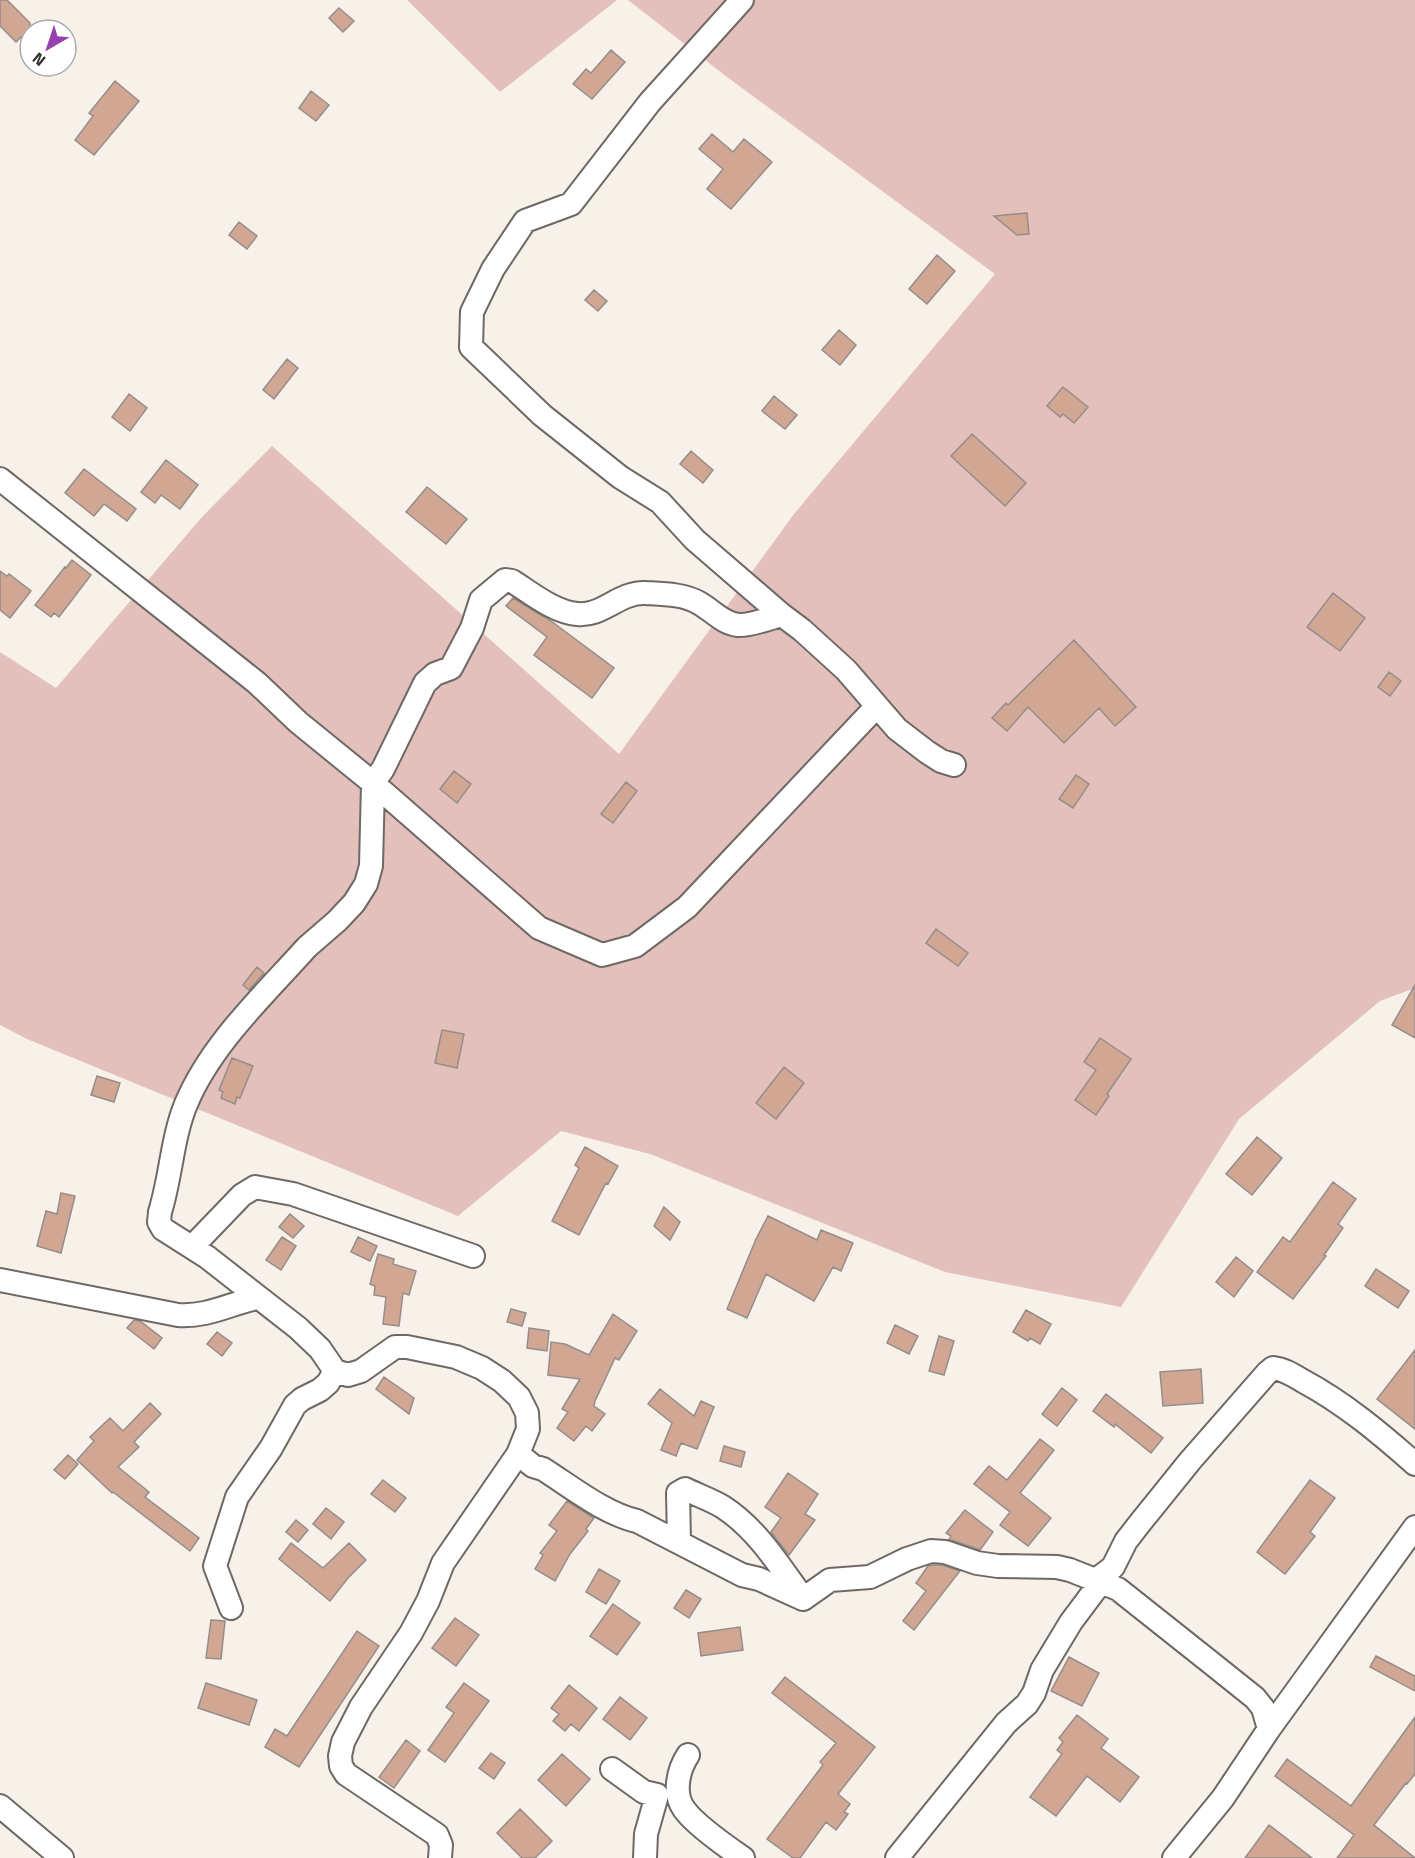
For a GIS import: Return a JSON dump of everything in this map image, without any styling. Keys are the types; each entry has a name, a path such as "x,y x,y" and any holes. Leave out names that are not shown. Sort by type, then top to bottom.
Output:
{"street":[{"path":"742,0 650,102 571,204 525,221 493,268 472,312 471,347 542,415 620,477 660,502 695,540 846,670 897,729 927,753 940,761 954,765"},
{"path":"0,479 257,683 298,722 373,783 539,928 602,955 635,946 687,907 877,706"},
{"path":"440,1858 441,1845 437,1835 346,1774 341,1766 340,1756 343,1742 361,1707 411,1633 428,1601 443,1563 518,1454 528,1429 527,1413 519,1397 502,1381 482,1368 456,1358 407,1347 395,1347 361,1371 348,1375 335,1371 320,1349 298,1328 257,1298 236,1292 192,1247 163,1229 159,1222 181,1120 187,1103 219,1046 307,947 348,909 366,884 371,866 373,783 383,769 425,682 435,674 451,668 472,627 481,600 505,580 512,581 565,612 578,615 591,614 626,595 642,593 685,597 697,602 728,623 740,626 782,615"},
{"path":"192,1247 242,1195 255,1187 293,1194 473,1256"},
{"path":"0,1280 178,1315 195,1316 215,1312 236,1292"},
{"path":"897,1858 1006,1723 1027,1704 1034,1693 1042,1670 1071,1622 1107,1580 1126,1541 1190,1461 1273,1368 1281,1369 1311,1385 1372,1426 1415,1464"},
{"path":"231,1608 214,1566 225,1539 237,1497 271,1448 296,1405 302,1399 320,1390 328,1383 335,1371"},
{"path":"518,1454 533,1466 543,1469 601,1506 680,1541 742,1575 759,1579 803,1599"},
{"path":"680,1541 676,1502 678,1493 685,1489 722,1506 741,1520 766,1546 803,1599"},
{"path":"1174,1858 1223,1798 1269,1729 1415,1527"},
{"path":"803,1599 830,1580 870,1576 931,1551 945,1552 977,1563 998,1566 1057,1567 1107,1580 1255,1698 1263,1708 1269,1729"},
{"path":"684,1809 678,1793 679,1778 682,1763 688,1755"},
{"path":"612,1769 644,1792 657,1795 684,1809 714,1838 743,1858"},
{"path":"645,1858 646,1834 657,1795"},
{"path":"0,1806 62,1858"}],"shaded area":[{"path":"407,0 617,0 500,92"},
{"path":"628,0 1415,0 1415,988 1380,1001 1239,1119 1121,1307 945,1272 650,1154 561,1131 458,1216 27,1039 0,1025 0,652 56,688 201,518 272,446 619,754 794,514 995,274 727,77"}],"building":[{"path":"0,0 7,0 25,18 18,18 18,40 16,42 0,26"},
{"path":"339,8 354,21 343,32 329,18"},
{"path":"611,50 625,62 592,99 573,84 586,69 591,73"},
{"path":"115,81 139,101 94,155 75,140 93,116 89,113"},
{"path":"311,91 329,105 316,121 299,108"},
{"path":"712,134 733,152 744,139 772,162 731,209 707,189 723,169 699,149"},
{"path":"1027,213 1029,234 1017,235 994,216"},
{"path":"239,222 257,236 247,249 229,235"},
{"path":"937,255 955,271 927,304 909,289"},
{"path":"594,290 607,301 598,311 585,300"},
{"path":"839,330 856,345 840,365 822,350"},
{"path":"287,359 298,368 274,399 263,390"},
{"path":"1063,387 1088,407 1074,423 1063,414 1060,417 1047,406"},
{"path":"129,394 147,408 130,431 112,417"},
{"path":"774,396 797,415 785,429 762,411"},
{"path":"972,434 1026,483 1005,506 951,456"},
{"path":"691,451 713,470 703,483 680,464"},
{"path":"166,460 198,485 180,509 161,495 155,503 141,492"},
{"path":"84,469 136,509 127,521 104,504 94,516 65,493"},
{"path":"427,487 467,519 446,544 406,512"},
{"path":"72,560 91,575 59,617 54,613 51,617 35,605"},
{"path":"0,571 7,576 9,574 31,591 10,618 0,610"},
{"path":"1333,593 1365,618 1340,651 1307,627"},
{"path":"513,598 551,621 614,668 592,698 534,655 547,637 506,606"},
{"path":"1074,640 1136,707 1115,726 1099,708 1064,743 1028,707 1007,731 992,718 1006,703 1008,705"},
{"path":"1389,672 1401,681 1390,696 1378,687"},
{"path":"454,771 471,784 457,803 440,789"},
{"path":"1076,775 1089,784 1073,808 1059,799"},
{"path":"626,782 637,791 613,823 601,814"},
{"path":"936,929 968,953 958,966 926,943"},
{"path":"257,967 264,973 249,990 243,985"},
{"path":"1415,985 1415,1038 1392,1025"},
{"path":"442,1030 464,1034 457,1068 435,1063"},
{"path":"1100,1038 1131,1059 1107,1094 1109,1096 1096,1115 1075,1100 1096,1070 1084,1062"},
{"path":"232,1058 253,1066 240,1098 237,1097 235,1104 221,1098 223,1092 219,1090"},
{"path":"784,1067 804,1083 776,1119 756,1103"},
{"path":"97,1076 120,1083 114,1102 91,1095"},
{"path":"1257,1137 1282,1158 1252,1195 1226,1174"},
{"path":"585,1147 618,1166 608,1184 606,1183 579,1235 552,1221 579,1168 575,1165"},
{"path":"1333,1182 1356,1199 1338,1224 1343,1228 1324,1255 1326,1256 1293,1299 1257,1272 1283,1237 1290,1242"},
{"path":"61,1193 75,1196 61,1253 37,1246 46,1211 57,1214"},
{"path":"664,1207 680,1222 670,1240 654,1226"},
{"path":"290,1214 304,1226 293,1238 279,1227"},
{"path":"768,1216 817,1240 821,1230 853,1243 841,1271 833,1267 814,1301 766,1274 747,1318 727,1309"},
{"path":"282,1237 296,1246 281,1270 266,1260"},
{"path":"358,1237 377,1246 370,1261 351,1252"},
{"path":"378,1254 394,1259 393,1264 416,1271 409,1295 403,1293 399,1326 383,1324 386,1297 374,1295 375,1286 370,1284"},
{"path":"1236,1257 1253,1271 1234,1297 1216,1282"},
{"path":"1376,1269 1409,1291 1398,1308 1365,1286"},
{"path":"511,1309 526,1313 522,1326 507,1322"},
{"path":"1026,1310 1051,1324 1040,1344 1030,1338 1028,1341 1013,1332"},
{"path":"613,1314 637,1331 619,1360 615,1358 595,1401 594,1406 605,1414 592,1431 586,1426 574,1441 557,1428 568,1412 562,1409 580,1379 548,1375 551,1342 565,1344 589,1355"},
{"path":"134,1320 140,1321 162,1338 154,1349 127,1328"},
{"path":"895,1325 918,1336 909,1354 887,1343"},
{"path":"529,1328 549,1331 547,1351 527,1348"},
{"path":"217,1332 232,1343 222,1356 207,1344"},
{"path":"939,1336 954,1341 944,1375 929,1371"},
{"path":"1415,1350 1415,1429 1377,1399"},
{"path":"1201,1369 1203,1403 1163,1406 1160,1372"},
{"path":"384,1377 414,1398 409,1414 376,1389"},
{"path":"1062,1388 1077,1400 1057,1426 1042,1414"},
{"path":"660,1389 694,1416 701,1401 714,1407 697,1449 681,1443 676,1456 661,1450 672,1423 648,1404"},
{"path":"1106,1394 1163,1438 1151,1453 1115,1424 1114,1427 1093,1411"},
{"path":"150,1403 161,1414 134,1442 139,1447 118,1467 149,1492 145,1497 199,1538 190,1551 112,1493 77,1460 94,1441 90,1437 110,1418 123,1431"},
{"path":"1040,1439 1054,1450 1020,1493 1051,1518 1028,1546 1000,1525 1010,1512 974,1484 989,1466 1007,1480"},
{"path":"724,1446 745,1452 741,1467 720,1461"},
{"path":"68,1455 78,1464 65,1479 54,1470"},
{"path":"788,1473 818,1494 805,1514 815,1520 789,1555 771,1532 781,1518 765,1507"},
{"path":"383,1480 406,1498 395,1512 371,1494"},
{"path":"1310,1480 1335,1498 1310,1532 1315,1536 1285,1574 1257,1552"},
{"path":"567,1501 594,1518 555,1581 535,1569 543,1555 540,1553 557,1531 549,1525"},
{"path":"326,1508 344,1522 331,1539 313,1524"},
{"path":"965,1510 993,1532 980,1550 949,1539 951,1536 946,1533"},
{"path":"296,1520 308,1530 298,1542 286,1532"},
{"path":"291,1543 323,1568 349,1543 366,1560 330,1601 279,1559"},
{"path":"942,1565 960,1571 914,1630 903,1621 926,1591 916,1583 928,1566"},
{"path":"599,1569 620,1581 606,1604 586,1592"},
{"path":"686,1590 701,1599 689,1618 674,1608"},
{"path":"613,1604 640,1623 617,1655 590,1636"},
{"path":"455,1618 479,1635 456,1666 432,1648"},
{"path":"211,1620 225,1621 221,1659 206,1658"},
{"path":"740,1627 743,1650 701,1656 698,1633"},
{"path":"357,1631 379,1646 299,1767 265,1747 275,1729 287,1736"},
{"path":"1376,1656 1415,1676 1415,1691 1370,1667"},
{"path":"1069,1657 1099,1673 1082,1706 1051,1691"},
{"path":"785,1677 875,1747 838,1794 850,1804 844,1812 848,1814 836,1830 826,1822 800,1858 793,1858 767,1839 823,1765 820,1762 836,1743 772,1693"},
{"path":"206,1683 257,1700 249,1725 198,1708"},
{"path":"464,1683 489,1701 445,1762 428,1750 454,1713 446,1707"},
{"path":"569,1685 597,1708 579,1731 571,1724 565,1731 553,1721 559,1714 551,1708"},
{"path":"620,1697 647,1718 630,1740 603,1719"},
{"path":"1077,1715 1108,1739 1101,1748 1139,1777 1120,1802 1087,1776 1056,1816 1030,1797 1062,1754 1057,1750 1063,1742 1059,1738"},
{"path":"1415,1717 1415,1774 1374,1825 1415,1858 1337,1858 1354,1835 1275,1776 1287,1759 1351,1806"},
{"path":"406,1740 420,1751 394,1788 379,1777"},
{"path":"491,1753 505,1763 494,1779 479,1768"},
{"path":"562,1754 590,1779 566,1806 538,1780"},
{"path":"520,1809 552,1841 535,1858 522,1858 497,1833"},
{"path":"1269,1825 1312,1858 1245,1858"}]}
